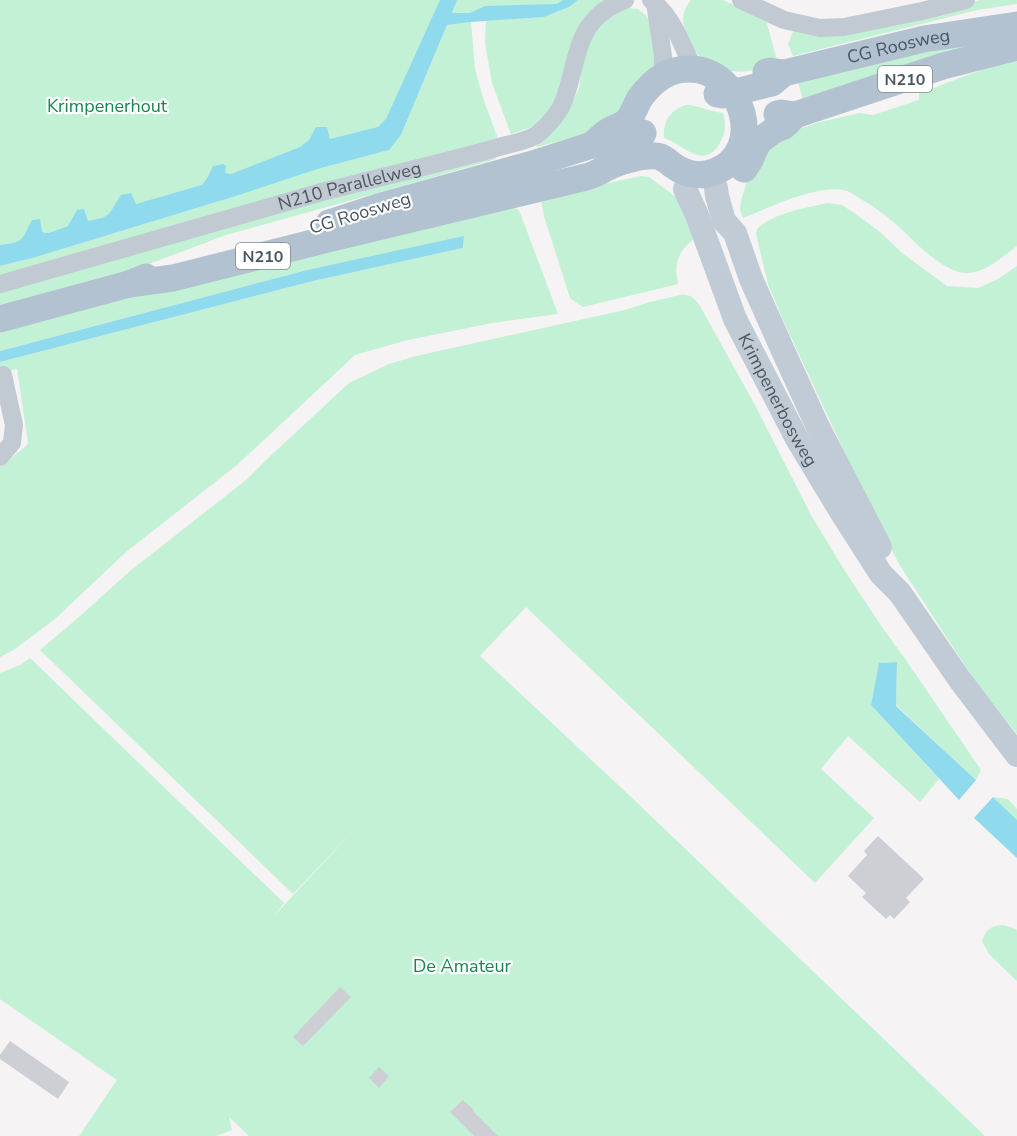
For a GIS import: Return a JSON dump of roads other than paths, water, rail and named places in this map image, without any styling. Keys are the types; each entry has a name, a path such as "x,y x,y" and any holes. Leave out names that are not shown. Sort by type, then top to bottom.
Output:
{"main road":[{"name":"CG Roosweg","path":"729,87 747,77 770,71 784,73 924,39 1017,25"},
{"name":"CG Roosweg","path":"751,132 774,130 784,126 795,115 943,66 1017,47"},
{"name":"N210","path":"663,85 683,69 694,69"},
{"path":"644,144 666,180 693,191 704,191 721,180 742,172 750,160 751,132 729,87 704,70 694,69"},
{"name":"N210","path":"721,180 684,172 644,144 641,97 651,85 672,88 682,84 693,84 723,95 729,87"},
{"name":"CG Roosweg","path":"0,319 129,284 173,266 529,165 592,145 606,133 627,122 644,144 646,170 617,176 597,174 173,279 129,284"},
{"name":"Krimpenerbosweg","path":"721,180 717,196 724,221 735,233 751,279 817,425 868,523 900,593 960,680 1017,755"},
{"name":"Krimpenerbosweg","path":"686,189 735,319 791,426 881,574 900,593"}],"street":[{"name":"N210 Parallelweg","path":"0,284 342,187 469,155 537,135 563,103 579,46 587,29 599,14 625,0"},
{"path":"741,0 784,20 820,28 844,27 966,0"},
{"path":"653,1 670,19 694,69"},
{"path":"653,1 663,56 663,85"},
{"path":"0,457 12,442 14,425 3,375"}],"water":[{"path":"440,0 457,0 452,13 470,13 485,6 557,4 563,0 578,0 569,7 544,17 447,25 401,135 389,150 321,168 236,196 0,266 0,245 19,241 32,220 40,219 42,231 49,233 68,226 77,210 84,209 88,221 102,218 109,214 121,195 131,193 136,204 202,185 213,166 223,164 226,166 225,173 231,174 300,147 309,140 316,127 327,127 330,139 378,127 386,119"},
{"path":"464,236 463,248 313,281 0,362 0,351 307,270"},
{"path":"897,662 896,706 976,780 959,800 871,705 879,663"},
{"path":"993,797 1017,820 1017,858 974,818"}],"park label":[{"name":"Krimpenerhout","path":"107,106"},
{"name":"De Amateur","path":"462,966"}]}
